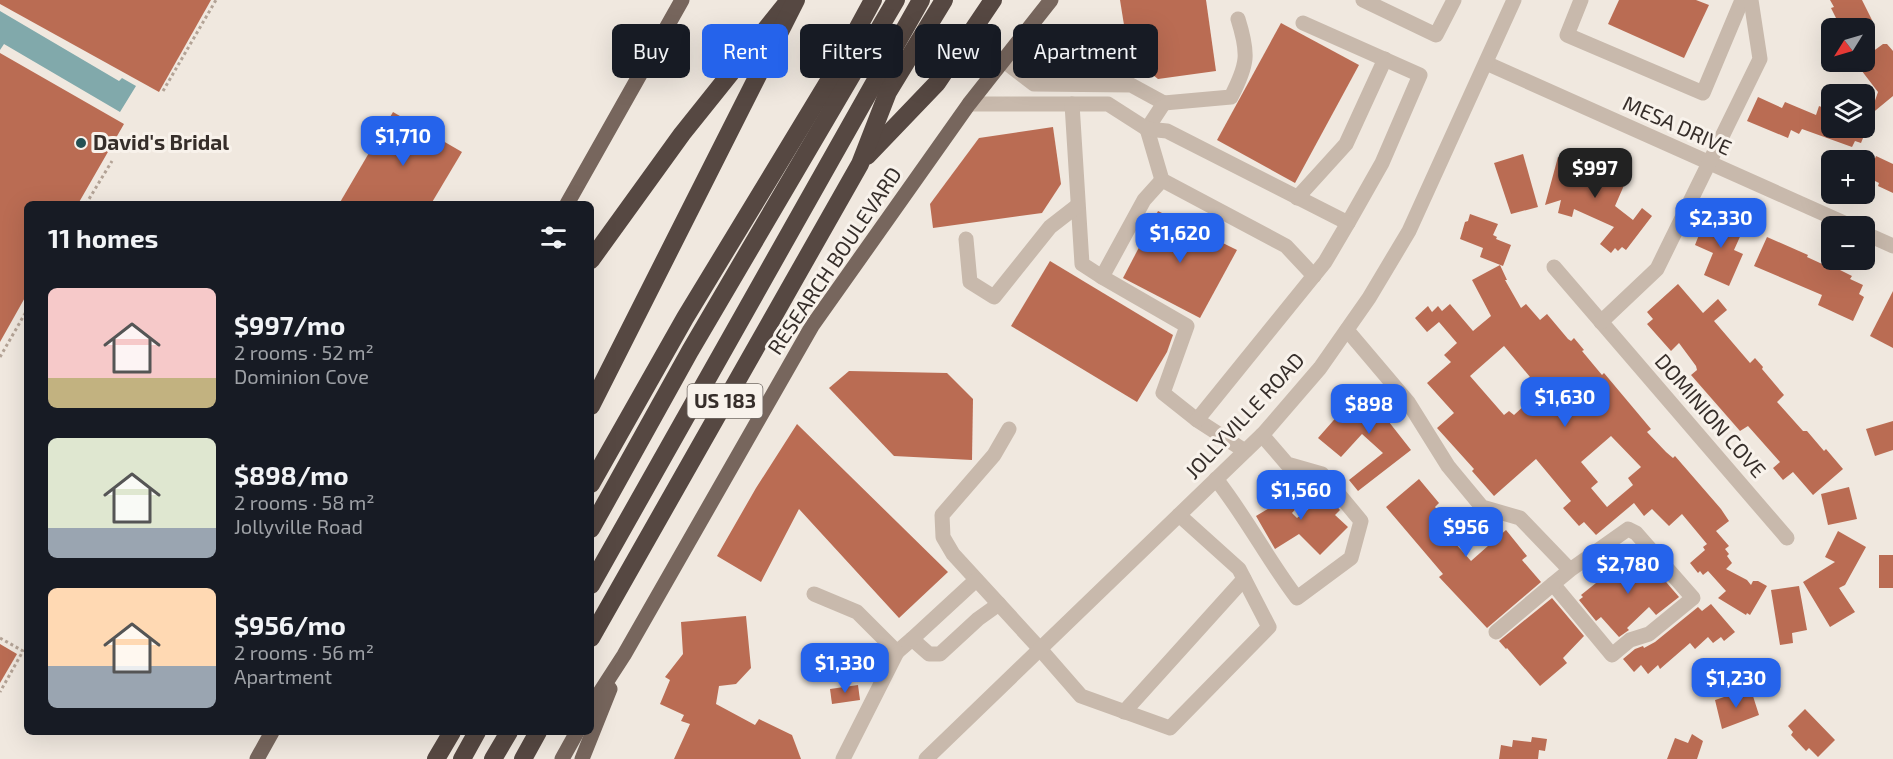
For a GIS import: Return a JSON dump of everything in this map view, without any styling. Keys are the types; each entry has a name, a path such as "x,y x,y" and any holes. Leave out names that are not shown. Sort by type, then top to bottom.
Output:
{"highway":[{"path":"594,256 682,134 789,0"},
{"path":"594,400 796,0"},
{"path":"594,479 685,318 830,79 873,0"},
{"path":"594,524 690,351 896,0"},
{"path":"594,580 921,0"},
{"name":"US 183","path":"594,633 860,164 888,92 944,0"},
{"path":"860,164 938,83 993,0"},
{"path":"436,759 450,735"},
{"path":"462,759 475,735"},
{"path":"493,759 506,735"},
{"path":"523,759 536,735"}],"main road":[{"path":"569,201 682,0"},
{"name":"RESEARCH BOULEVARD","path":"594,701 624,655 812,326 969,104 1051,0"},
{"name":"RESEARCH BOULEVARD","path":"594,729 624,655"},
{"path":"257,759 270,735"},
{"path":"562,759 575,735"},
{"name":"RESEARCH BOULEVARD","path":"582,759 592,735"}],"street":[{"path":"1363,0 1436,35 1454,0"},
{"name":"JOLLYVILLE ROAD","path":"926,759 1262,435 1320,368 1369,298 1409,231 1514,0"},
{"path":"1581,0 1567,35 1703,93 1742,0"},
{"path":"1601,322 1657,269 1760,59 1751,0"},
{"path":"1004,61 1034,84 1131,84 1164,103 1231,97 1246,64 1245,41 1238,19"},
{"path":"1197,420 1325,262 1382,163 1420,75 1303,23"},
{"path":"1297,198 1346,144 1385,59"},
{"name":"MESA DRIVE","path":"1486,63 1829,216"},
{"path":"1164,103 1147,129 1162,180 1286,246 1314,276"},
{"path":"969,104 1108,105 1147,129 1167,131 1348,224"},
{"path":"1072,104 1082,264 1187,326 1163,393 1197,420 1245,451"},
{"path":"1102,276 1144,200 1162,180"},
{"path":"966,239 970,282 994,297 1050,227 1077,206"},
{"path":"1875,238 1893,246"},
{"name":"DOMINION COVE","path":"1554,267 1787,538"},
{"path":"1347,330 1408,402 1448,466 1482,507 1520,518 1570,570"},
{"path":"1009,429 994,454 942,515 943,537 953,554 1081,696 1170,728 1269,627 1239,569 1179,514"},
{"path":"1216,479 1233,500 1279,574 1298,598 1351,558 1361,521 1322,474 1287,464 1262,435"},
{"path":"1496,632 1553,584 1570,570 1628,529 1636,533 1693,598 1649,634 1630,640 1612,655 1553,584"},
{"path":"1124,712 1244,579"},
{"path":"843,759 897,652 976,580"},
{"path":"814,594 857,612 897,652"},
{"path":"912,639 929,654 940,654 978,619 999,604"}],"path":[{"path":"163,91 216,0"},
{"path":"88,201 112,161"},
{"path":"0,357 24,315"},
{"path":"0,638 23,651 0,692"}],"water":[{"path":"0,11 119,81 122,78 136,86 120,112 4,44 0,50"}],"building":[{"path":"0,0 211,0 159,92 0,4"},
{"path":"1120,0 1206,0 1216,71 1158,79 1158,24 1124,24"},
{"path":"1619,0 1696,0 1709,5 1684,58 1608,24"},
{"path":"1830,0 1862,0 1871,18 1836,18 1831,8 1834,7"},
{"path":"1281,23 1359,65 1295,183 1217,140"},
{"path":"1887,44 1893,51 1893,96 1875,111 1878,92 1875,84 1872,84 1863,72 1875,72 1875,50"},
{"path":"0,53 124,124 80,201 24,201 24,299 0,342"},
{"path":"1758,97 1782,108 1785,102 1816,115 1819,106 1821,107 1821,136 1802,129 1799,134 1791,130 1788,138 1747,121"},
{"path":"393,112 462,152 433,201 341,201"},
{"path":"1053,127 1061,184 1042,213 933,228 930,204 979,138"},
{"path":"1827,138 1863,138 1861,143 1855,141 1852,147"},
{"path":"1523,154 1538,207 1511,214 1494,163"},
{"path":"1600,156 1603,173 1625,183 1615,206 1633,220 1642,208 1652,216 1626,250 1622,247 1618,251 1615,248 1611,253 1600,244 1614,227 1574,209 1572,217 1558,213 1561,200 1545,205 1558,157 1575,162 1578,158 1582,160"},
{"path":"1876,156 1893,164 1893,193 1878,186 1879,183 1875,181"},
{"path":"1158,211 1237,250 1200,318 1123,278"},
{"path":"1470,214 1498,224 1493,235 1497,237 1496,239 1511,245 1503,266 1480,257 1483,248 1460,239"},
{"path":"1713,215 1743,230 1734,250 1743,254 1729,286 1704,275 1713,253 1695,245 1704,222 1709,224"},
{"path":"1767,237 1808,255 1807,257 1821,263 1821,270 1840,270 1852,276 1850,279 1863,285 1859,294 1864,297 1853,321 1818,305 1822,295 1754,266"},
{"path":"1050,261 1173,335 1167,352 1137,402 1011,326"},
{"path":"1500,265 1507,280 1505,280 1521,308 1526,304 1540,320 1547,314 1568,339 1571,341 1574,338 1602,375 1604,373 1651,429 1647,432 1673,458 1675,456 1721,509 1729,521 1716,531 1729,546 1725,549 1732,563 1726,569 1747,580 1751,585 1753,581 1758,581 1767,586 1750,615 1747,613 1746,615 1718,598 1726,591 1708,571 1703,575 1700,571 1698,573 1690,563 1705,550 1703,547 1707,544 1682,514 1669,526 1652,509 1644,516 1634,503 1596,535 1584,522 1579,526 1563,508 1571,501 1536,459 1494,496 1472,471 1474,469 1437,428 1454,413 1427,383 1451,362 1444,355 1457,343 1439,322 1427,332 1415,318 1428,306 1432,312 1438,306 1442,311 1450,304 1473,331 1491,316 1472,280","holes":["1504,346 1530,377 1528,378 1539,392 1514,415 1509,411 1504,415 1470,376","1611,436 1641,467 1628,478 1633,485 1607,507 1591,488 1598,482 1581,462"]},
{"path":"1678,284 1703,313 1718,299 1727,310 1714,321 1750,363 1755,358 1763,367 1762,369 1784,395 1777,402 1803,431 1807,431 1824,451 1826,449 1843,469 1813,495 1793,472 1783,480 1773,468 1780,462 1748,426 1740,431 1691,375 1697,370 1696,366 1679,343 1671,351 1647,324 1653,319 1647,312"},
{"path":"1893,291 1893,348 1870,336"},
{"path":"849,371 947,373 973,399 972,460 894,456 829,388"},
{"path":"1376,385 1401,409 1389,422 1411,450 1358,491 1349,480 1383,453 1362,434 1341,457 1318,438 1340,413 1347,419"},
{"path":"1893,421 1893,450 1875,456 1866,429"},
{"path":"797,424 948,572 899,618 799,509 761,582 717,556 756,488"},
{"path":"1419,479 1439,503 1435,507 1461,538 1455,543 1471,561 1506,530 1527,556 1522,560 1541,582 1487,628 1439,577 1443,574 1386,507"},
{"path":"1287,487 1292,496 1307,496 1292,513 1297,518 1327,495 1340,510 1335,515 1348,527 1320,555 1299,534 1275,549 1256,516 1271,507 1266,499"},
{"path":"1849,487 1857,519 1828,525 1821,494"},
{"path":"1838,531 1866,547 1845,585 1839,588 1855,612 1830,627 1803,582 1835,562 1825,557"},
{"path":"1641,553 1679,597 1656,615 1649,607 1627,628 1629,630 1619,637 1601,617 1596,621 1579,600 1583,597 1581,595 1606,575 1610,580"},
{"path":"1879,555 1893,555 1893,588 1879,588"},
{"path":"1799,586 1807,630 1792,633 1793,643 1780,645 1771,590"},
{"path":"1552,598 1584,636 1563,658 1567,663 1540,686 1499,641"},
{"path":"1711,604 1735,632 1724,641 1721,637 1713,643 1708,637 1695,649 1690,643 1660,669 1658,665 1648,674 1641,665 1634,672 1623,659 1635,649 1643,646 1644,648 1655,642 1698,607 1702,611"},
{"path":"746,616 751,668 736,684 719,686 716,704 755,725 759,719 792,735 801,759 674,759 690,724 681,721 684,715 660,704 670,680 665,677 683,654 681,622"},
{"path":"0,644 17,654 0,683"},
{"path":"858,685 860,700 832,704 830,689"},
{"path":"1736,693 1737,698 1752,693 1759,715 1722,729 1715,700"},
{"path":"1805,709 1835,740 1818,757 1809,748 1806,751 1791,735 1793,732 1788,726"},
{"path":"1692,734 1703,741 1697,759 1667,759 1675,738 1688,743"},
{"path":"1532,737 1547,739 1545,751 1539,750 1538,759 1499,759 1501,745 1512,747 1513,740 1531,742"}],"place":[{"name":"David's Bridal","path":"81,143"}]}
